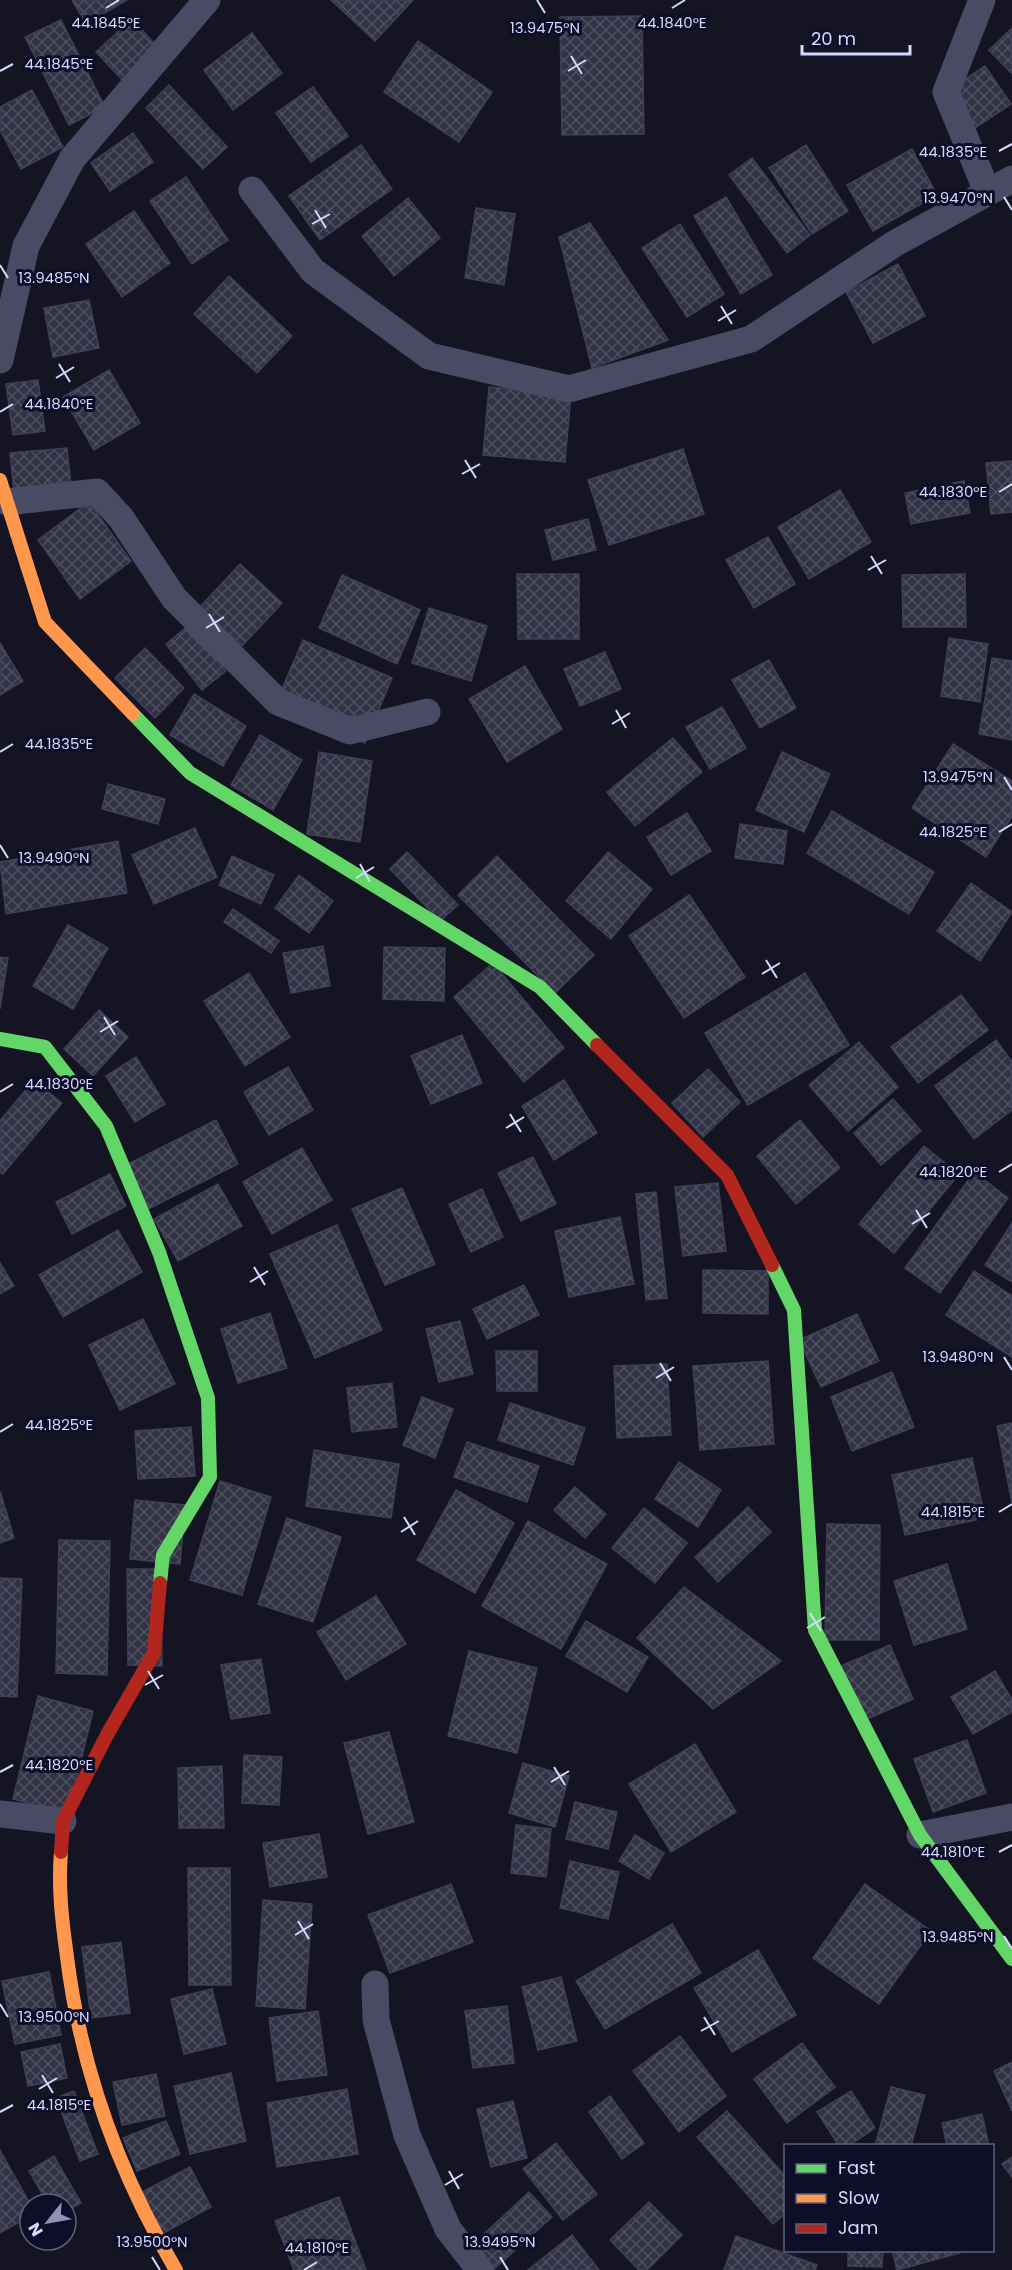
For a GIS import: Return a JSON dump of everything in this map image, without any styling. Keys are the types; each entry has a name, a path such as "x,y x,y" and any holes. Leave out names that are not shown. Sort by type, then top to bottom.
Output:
{"street":[{"path":"0,360 26,246 72,159 207,0"},
{"path":"982,0 946,92 987,191"},
{"path":"252,190 313,271 429,356 569,388 751,339 894,244 1012,179"},
{"path":"427,712 350,730 278,702 174,598 121,518 97,492 4,491 45,622 190,773 540,987 727,1175 794,1310 815,1630 920,1835 1012,1959"},
{"path":"0,1039 45,1047 106,1125 159,1252 208,1398 210,1477 163,1555 154,1653 108,1733 63,1821 58,1890 73,2006 100,2111 153,2231 176,2270"},
{"path":"0,1814 63,1821"},
{"path":"920,1835 1012,1817"},
{"path":"375,1984 376,2020 407,2135 448,2229 480,2270"}],"building":[{"path":"72,0 127,0 86,24"},
{"path":"331,0 413,0 375,41"},
{"path":"642,16 644,134 562,135 560,17"},
{"path":"132,19 162,52 126,84 96,52"},
{"path":"61,20 105,107 69,125 25,37"},
{"path":"1012,28 1012,74 989,50"},
{"path":"252,33 282,73 233,110 204,70"},
{"path":"418,41 492,92 459,142 384,92"},
{"path":"985,66 1011,104 969,132 944,93"},
{"path":"169,85 227,147 203,169 146,108"},
{"path":"313,87 348,136 311,162 276,113"},
{"path":"32,90 63,147 21,169 0,130 0,107"},
{"path":"133,133 153,162 110,191 91,163"},
{"path":"361,145 392,189 320,240 289,196"},
{"path":"806,145 848,211 812,234 769,168"},
{"path":"912,149 937,195 873,231 847,185"},
{"path":"752,158 810,235 787,253 729,175"},
{"path":"186,177 228,240 192,264 150,201"},
{"path":"726,197 772,275 741,294 694,216"},
{"path":"408,198 440,238 394,276 362,236"},
{"path":"476,208 515,214 504,285 465,278"},
{"path":"134,211 170,263 122,297 86,244"},
{"path":"590,223 668,340 592,368 559,237"},
{"path":"680,224 724,294 687,317 642,248"},
{"path":"898,264 925,316 873,343 846,292"},
{"path":"229,276 292,336 257,373 194,314"},
{"path":"89,300 99,348 53,357 44,308"},
{"path":"109,370 140,423 94,450 63,397"},
{"path":"38,380 45,431 13,435 6,384"},
{"path":"489,387 571,394 565,462 483,455"},
{"path":"67,448 71,486 14,492 10,453"},
{"path":"683,449 704,514 609,545 588,480"},
{"path":"1012,461 1012,512 991,514 986,463"},
{"path":"964,481 970,513 911,524 905,493"},
{"path":"840,490 871,542 809,579 778,527"},
{"path":"89,502 131,561 80,599 38,540"},
{"path":"588,519 596,550 553,560 545,530"},
{"path":"768,537 795,584 754,608 726,560"},
{"path":"240,564 282,603 242,646 200,607"},
{"path":"517,574 579,574 579,639 518,639"},
{"path":"965,574 966,627 903,627 902,575"},
{"path":"342,575 420,610 397,664 319,628"},
{"path":"429,608 487,626 471,681 412,663"},
{"path":"189,625 226,671 202,690 166,644"},
{"path":"949,638 988,644 980,702 941,696"},
{"path":"303,640 392,678 365,743 275,705"},
{"path":"0,643 23,681 0,695"},
{"path":"145,648 184,688 155,718 115,678"},
{"path":"605,652 621,689 580,706 564,669"},
{"path":"992,658 1012,661 1012,740 979,734"},
{"path":"769,660 796,708 760,728 732,680"},
{"path":"525,666 562,729 507,762 469,699"},
{"path":"194,694 246,726 223,766 170,735"},
{"path":"722,707 746,748 710,769 686,727"},
{"path":"260,735 302,760 273,810 231,785"},
{"path":"673,738 702,772 635,826 607,792"},
{"path":"953,744 1012,781 1012,816 986,857 912,808"},
{"path":"319,752 372,761 360,842 307,834"},
{"path":"782,752 830,774 804,832 756,810"},
{"path":"108,784 165,799 158,824 102,809"},
{"path":"832,811 934,872 909,914 807,853"},
{"path":"687,813 711,851 671,875 647,837"},
{"path":"740,824 787,831 783,864 735,858"},
{"path":"195,828 217,877 154,904 132,855"},
{"path":"118,841 127,893 6,914 0,862"},
{"path":"407,852 458,905 440,921 390,869"},
{"path":"608,852 652,889 611,939 566,901"},
{"path":"232,856 274,875 261,904 219,885"},
{"path":"497,856 594,955 555,993 458,895"},
{"path":"299,875 333,901 309,933 275,908"},
{"path":"971,883 1012,912 980,961 937,931"},
{"path":"689,895 745,977 684,1018 629,936"},
{"path":"233,909 279,941 271,953 224,922"},
{"path":"68,925 108,948 73,1009 33,986"},
{"path":"323,946 330,986 291,993 283,953"},
{"path":"384,947 445,948 444,1001 383,999"},
{"path":"0,957 8,958 0,1009"},
{"path":"493,963 564,1048 524,1082 454,997"},
{"path":"249,973 290,1037 245,1066 204,1001"},
{"path":"805,973 849,1045 748,1105 705,1033"},
{"path":"961,995 988,1030 918,1083 891,1047"},
{"path":"99,1010 128,1037 93,1076 64,1049"},
{"path":"462,1035 482,1083 431,1104 411,1056"},
{"path":"996,1040 1012,1062 1012,1110 974,1139 935,1086"},
{"path":"859,1042 898,1087 848,1131 809,1085"},
{"path":"136,1057 165,1104 135,1122 106,1076"},
{"path":"288,1067 313,1110 269,1135 244,1092"},
{"path":"708,1069 740,1102 703,1137 672,1103"},
{"path":"34,1080 62,1103 3,1174 0,1172 0,1121"},
{"path":"564,1080 597,1133 554,1160 522,1106"},
{"path":"893,1099 921,1131 881,1165 854,1133"},
{"path":"216,1120 238,1164 148,1209 126,1165"},
{"path":"800,1120 840,1168 796,1204 757,1156"},
{"path":"924,1146 959,1174 894,1253 859,1224"},
{"path":"302,1148 332,1200 272,1234 243,1182"},
{"path":"533,1157 556,1204 521,1221 498,1173"},
{"path":"974,1172 1008,1198 940,1293 905,1268"},
{"path":"110,1174 126,1206 72,1234 56,1202"},
{"path":"718,1183 726,1251 683,1256 675,1187"},
{"path":"218,1184 242,1226 178,1261 154,1219"},
{"path":"402,1188 435,1264 385,1285 352,1209"},
{"path":"482,1189 503,1237 471,1252 449,1204"},
{"path":"656,1192 667,1298 646,1300 636,1194"},
{"path":"620,1217 634,1284 569,1297 555,1231"},
{"path":"1012,1223 1012,1282 985,1265"},
{"path":"337,1225 382,1330 315,1358 270,1254"},
{"path":"118,1230 142,1272 63,1317 39,1275"},
{"path":"0,1263 14,1286 0,1294"},
{"path":"703,1270 768,1271 768,1314 703,1313"},
{"path":"974,1271 1012,1296 1012,1357 946,1315"},
{"path":"524,1285 539,1315 487,1339 473,1309"},
{"path":"270,1313 287,1368 238,1383 221,1329"},
{"path":"857,1314 879,1361 821,1387 799,1340"},
{"path":"143,1319 175,1384 120,1410 89,1345"},
{"path":"460,1321 473,1374 439,1382 426,1329"},
{"path":"496,1351 537,1351 537,1391 497,1391"},
{"path":"768,1361 774,1444 700,1450 693,1366"},
{"path":"667,1364 671,1435 617,1438 614,1366"},
{"path":"892,1372 914,1427 852,1451 831,1397"},
{"path":"392,1383 397,1427 352,1432 347,1388"},
{"path":"422,1397 453,1409 435,1458 403,1445"},
{"path":"510,1403 585,1428 573,1465 498,1440"},
{"path":"1012,1423 1012,1503 997,1426"},
{"path":"191,1427 195,1476 138,1479 135,1431"},
{"path":"467,1442 539,1466 527,1502 454,1477"},
{"path":"314,1450 399,1464 391,1518 306,1506"},
{"path":"972,1458 985,1518 905,1535 892,1475"},
{"path":"679,1462 721,1490 698,1527 655,1499"},
{"path":"220,1481 271,1497 242,1595 190,1580"},
{"path":"575,1487 606,1514 585,1538 554,1510"},
{"path":"456,1490 514,1523 475,1593 417,1560"},
{"path":"0,1491 14,1538 0,1543"},
{"path":"135,1500 185,1505 180,1564 130,1559"},
{"path":"748,1507 771,1532 718,1582 695,1557"},
{"path":"644,1508 687,1543 655,1583 612,1548"},
{"path":"287,1518 341,1537 313,1622 258,1604"},
{"path":"528,1521 607,1564 561,1649 482,1606"},
{"path":"827,1524 880,1525 879,1640 825,1640"},
{"path":"59,1540 110,1541 107,1675 56,1673"},
{"path":"947,1564 967,1629 914,1645 894,1581"},
{"path":"127,1569 161,1569 162,1666 128,1665"},
{"path":"0,1578 22,1579 17,1697 0,1696"},
{"path":"684,1587 781,1661 713,1709 637,1638"},
{"path":"376,1596 406,1644 346,1680 317,1632"},
{"path":"586,1621 648,1657 627,1692 566,1656"},
{"path":"890,1645 913,1699 865,1720 841,1666"},
{"path":"469,1651 537,1668 517,1753 448,1736"},
{"path":"261,1659 270,1713 231,1719 221,1665"},
{"path":"995,1671 1012,1700 1012,1712 973,1734 951,1697"},
{"path":"38,1696 93,1711 68,1813 13,1799"},
{"path":"389,1732 414,1822 368,1834 344,1743"},
{"path":"967,1740 986,1793 933,1812 914,1759"},
{"path":"695,1744 736,1812 671,1852 629,1784"},
{"path":"244,1755 282,1757 279,1805 242,1803"},
{"path":"523,1763 569,1776 555,1827 509,1813"},
{"path":"222,1766 224,1828 179,1828 178,1768"},
{"path":"575,1802 617,1812 608,1849 566,1839"},
{"path":"516,1825 551,1829 546,1877 511,1873"},
{"path":"319,1834 327,1877 270,1887 263,1843"},
{"path":"635,1835 664,1853 649,1879 619,1861"},
{"path":"570,1861 619,1872 608,1919 560,1908"},
{"path":"188,1868 230,1868 231,1985 189,1985"},
{"path":"451,1884 473,1942 390,1973 368,1915"},
{"path":"865,1884 931,1931 879,2004 813,1958"},
{"path":"263,1900 312,1904 305,2009 256,2006"},
{"path":"672,1924 701,1973 605,2029 576,1981"},
{"path":"121,1942 130,2013 91,2018 82,1947"},
{"path":"758,1950 796,2015 732,2052 694,1988"},
{"path":"49,1972 61,2035 15,2044 2,1981"},
{"path":"561,1977 577,2041 538,2050 522,1987"},
{"path":"212,1989 226,2044 184,2054 171,1999"},
{"path":"507,2006 514,2063 473,2068 465,2011"},
{"path":"318,2011 327,2075 277,2081 269,2018"},
{"path":"680,2036 726,2096 679,2132 633,2071"},
{"path":"802,2043 835,2087 787,2123 754,2079"},
{"path":"60,2044 67,2078 28,2086 21,2052"},
{"path":"1012,2062 1012,2111 994,2071"},
{"path":"231,2073 246,2141 190,2154 174,2086"},
{"path":"156,2074 165,2116 122,2125 113,2082"},
{"path":"891,2087 925,2095 912,2144 876,2144"},
{"path":"347,2089 358,2154 277,2167 267,2103"},
{"path":"74,2091 98,2154 80,2161 56,2098"},
{"path":"851,2091 875,2128 851,2144 838,2144 817,2112"},
{"path":"610,2096 644,2143 622,2159 589,2112"},
{"path":"513,2101 527,2158 491,2167 477,2109"},
{"path":"727,2111 784,2175 784,2215 773,2224 697,2137"},
{"path":"982,2114 989,2144 947,2144 942,2123"},
{"path":"166,2121 180,2154 137,2171 123,2138"},
{"path":"556,2143 597,2194 563,2220 523,2169"},
{"path":"0,2150 23,2192 18,2192 18,2223 0,2233"},
{"path":"54,2156 75,2192 41,2192 29,2171"},
{"path":"1012,2157 1012,2177 1002,2164"},
{"path":"190,2167 211,2207 162,2234 140,2193"},
{"path":"529,2192 552,2217 493,2270 471,2246"},
{"path":"339,2197 366,2270 294,2270 275,2221"},
{"path":"649,2202 682,2235 647,2270 639,2270 610,2240"},
{"path":"572,2235 599,2270 528,2270"},
{"path":"736,2236 817,2265 815,2270 724,2270"},
{"path":"848,2252 883,2252 882,2267 848,2266"},
{"path":"892,2252 960,2252 960,2253 897,2270"}],"traffic: fast":[{"path":"133,714 190,773 540,987 597,1045"},
{"path":"0,1039 45,1047 106,1126 159,1252 208,1398 210,1477 163,1555 160,1583"},
{"path":"772,1265 794,1310 815,1630 920,1835 1012,1959"}],"traffic: slow":[{"path":"0,480 45,622 133,714"},
{"path":"61,1852 61,1904 67,1957 73,1999 92,2080 136,2196 176,2270"}],"traffic: jam":[{"path":"597,1045 727,1175 772,1265"},
{"path":"61,1852 63,1821 108,1733 154,1653 160,1583"}]}
